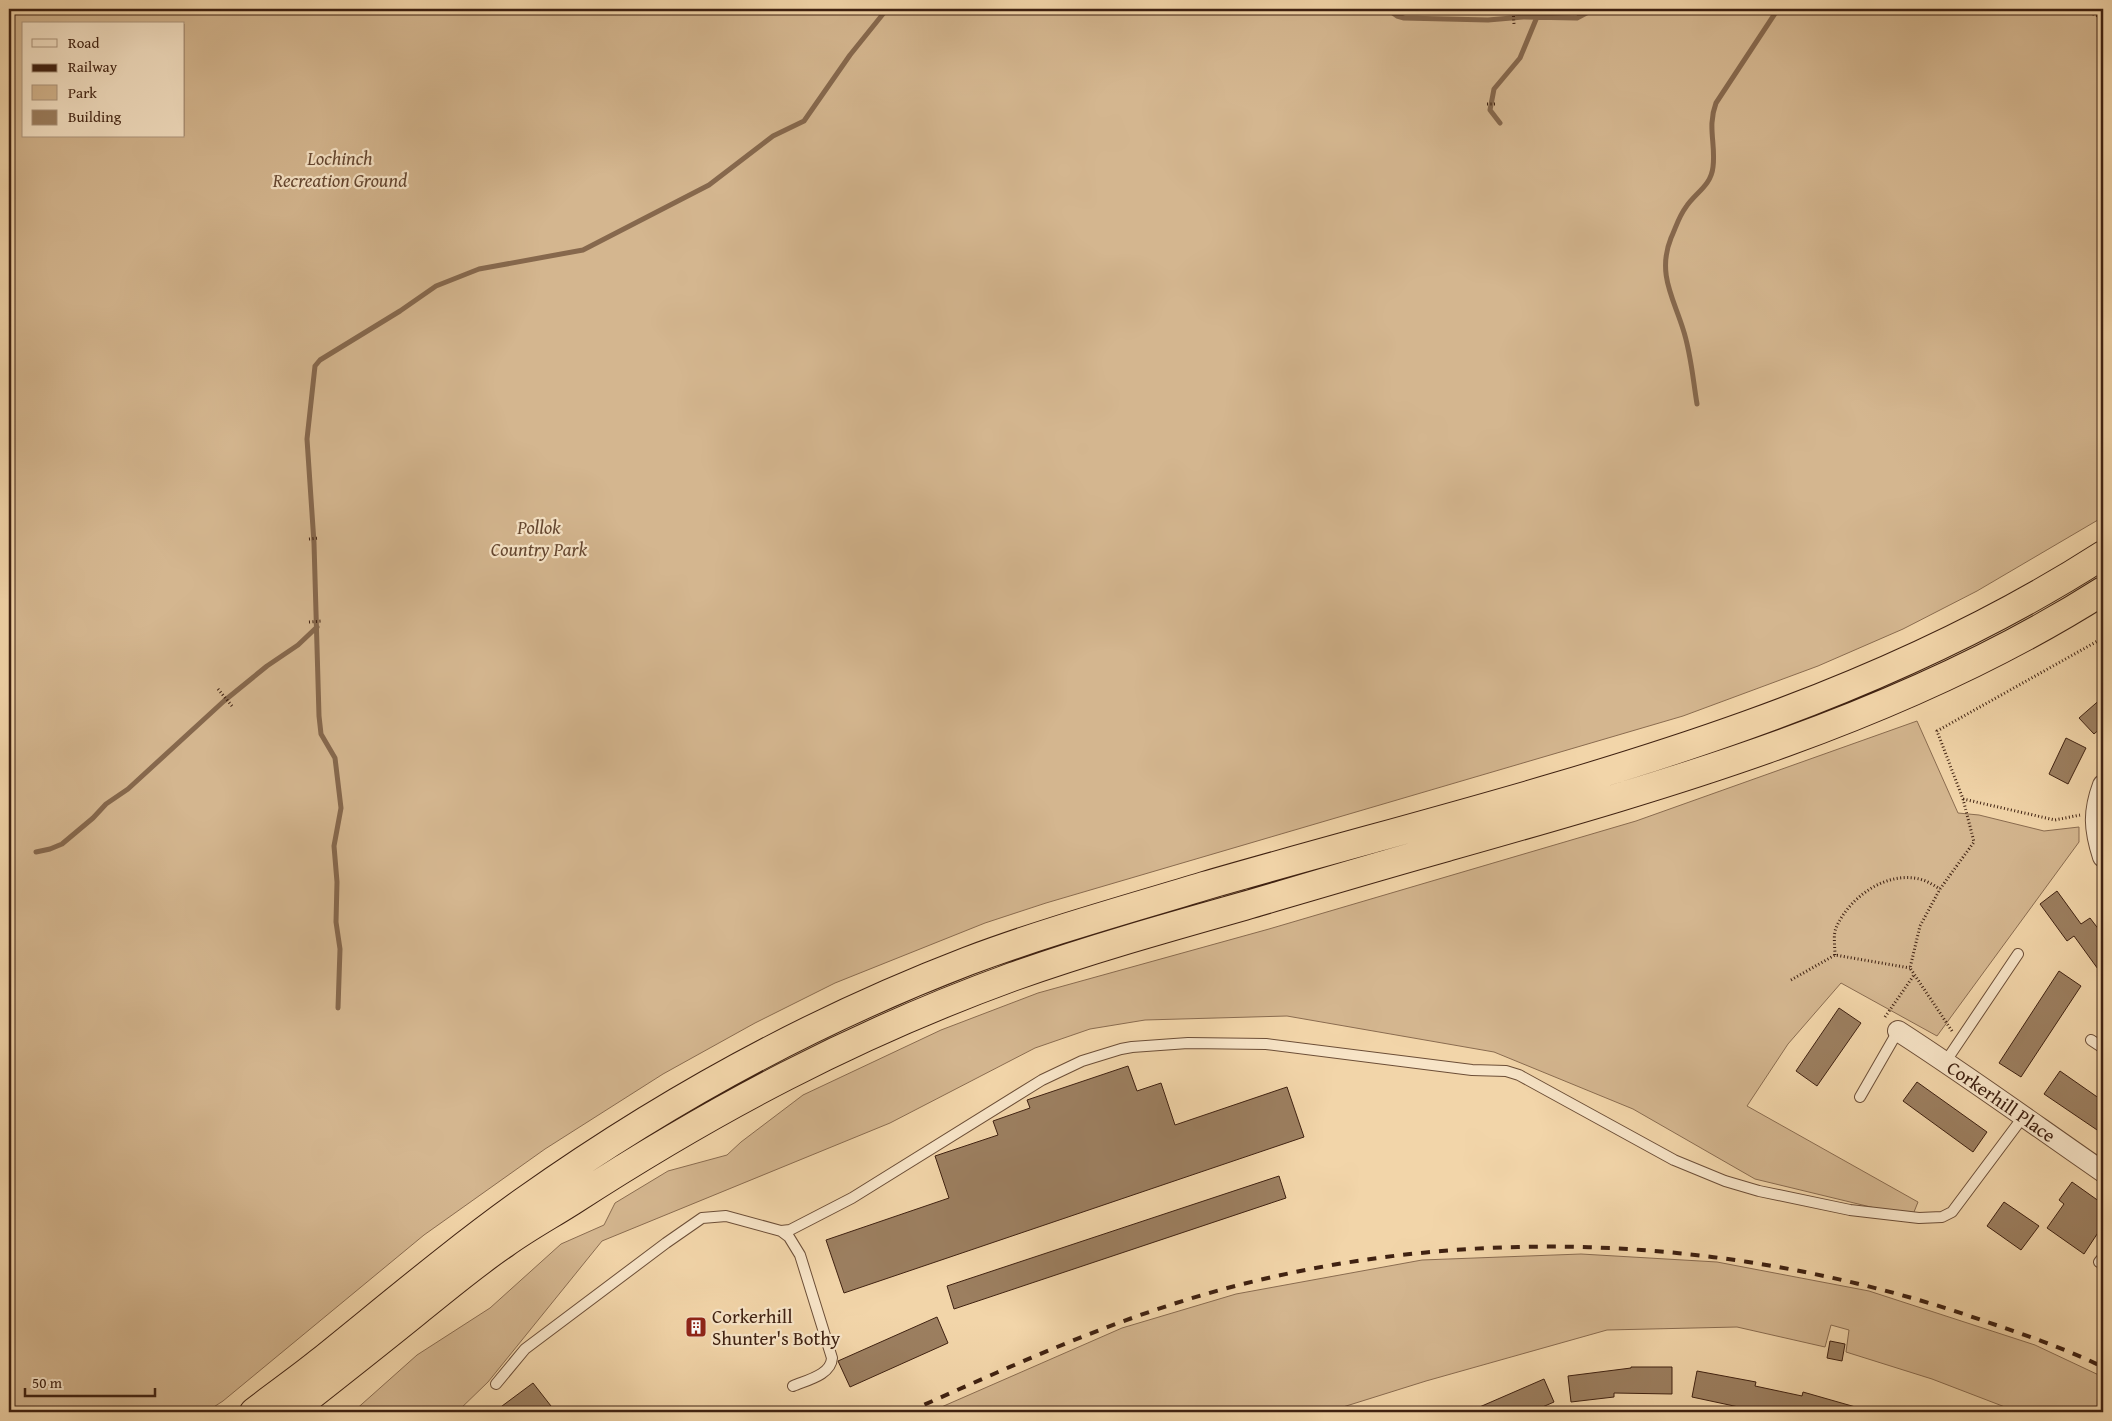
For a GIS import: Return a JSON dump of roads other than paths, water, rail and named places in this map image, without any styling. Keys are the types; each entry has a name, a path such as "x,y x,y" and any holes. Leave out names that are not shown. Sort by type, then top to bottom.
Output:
{"highway":[{"path":"254,1412 496,1222 584,1160 699,1088 813,1028 961,964 1056,930 1622,767 1758,722 1839,691 1952,640 1999,617 2103,555"},
{"path":"290,1412 504,1244 632,1162 713,1114 786,1074 850,1043 966,994 1062,960 1157,930 1632,794 1766,750 1854,716 1967,666 2029,634 2103,591"}],"street":[{"path":"2103,785 2094,813 2095,829 2103,857"},
{"name":"Corkerhill Place","path":"1898,1031 1946,1061 2103,1172"}],"lane":[{"path":"1946,1061 2018,954"},
{"path":"1860,1097 1898,1031"},
{"path":"2091,1040 2103,1048"},
{"path":"496,1384 525,1349 702,1218 726,1216 781,1231 790,1230 852,1198 1042,1080 1082,1061 1132,1047 1188,1043 1280,1045 1472,1070 1506,1071 1534,1081 1674,1160 1725,1181 1802,1201 1850,1210 1920,1218 1942,1217 1952,1212 2023,1117"},
{"path":"781,1231 789,1237 800,1255 832,1358 830,1366 826,1371 793,1386"}],"waterway":[{"path":"338,1008 340,949 336,922 337,882 334,846 341,808 335,758 321,734 319,716 314,543 307,439 315,366 320,360 400,311 436,286 479,269 583,250 709,185 773,136 804,121 850,55 887,9"},
{"path":"1387,9 1397,16 1404,18 1488,20 1523,17 1577,18 1594,9"},
{"path":"1697,404 1686,338 1668,285 1666,274 1667,251 1681,214 1712,174 1714,159 1712,120 1716,103 1778,9"},
{"path":"1500,123 1490,110 1494,89 1520,58 1537,17"},
{"path":"36,852 62,844 93,818 106,804 128,789 224,701 267,666 298,645 317,627"}],"railway":[{"path":"908,1412 1030,1358 1112,1325 1154,1310 1239,1285 1332,1265 1426,1252 1521,1247 1616,1248 1711,1257 1804,1272 1897,1294 1987,1322 2075,1354 2103,1367"}],"place":[{"name":"Corkerhill Shunter's Bothy","path":"696,1327"}],"park label":[{"name":"Lochinch Recreation Ground","path":"340,169"},
{"name":"Pollok Country Park","path":"539,538"}]}
